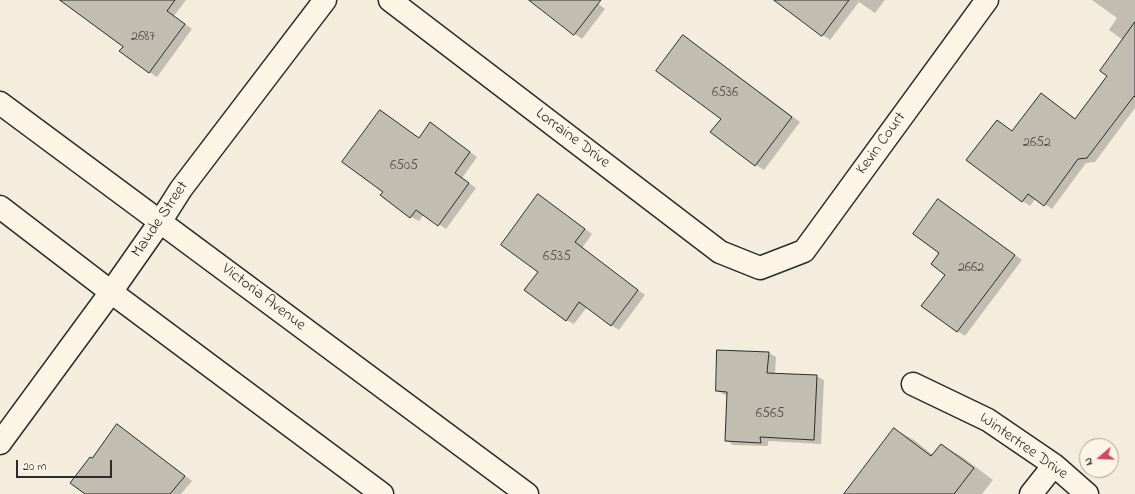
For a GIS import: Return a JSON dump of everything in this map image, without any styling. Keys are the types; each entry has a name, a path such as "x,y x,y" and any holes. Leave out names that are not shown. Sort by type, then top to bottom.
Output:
{"street":[{"name":"Maude Street","path":"0,443 111,292 181,189 325,0"},
{"name":"Lorraine Drive","path":"390,0 720,252 760,268"},
{"name":"Kevin Court","path":"760,268 804,251 987,0"},
{"name":"Victoria Avenue","path":"0,103 527,494"},
{"path":"0,207 111,292 382,494"},
{"name":"Wintertree Drive","path":"913,384 988,420 1054,465 1087,494"},
{"path":"1031,494 1054,465"}],"building":[{"path":"60,0 175,0 167,11 185,24 149,73 119,51 123,47"},
{"path":"529,0 601,0 574,35"},
{"path":"774,0 849,0 822,36"},
{"path":"1135,22 1135,97 1134,96 1087,158 1078,159 1044,206 1028,194 1022,202 966,160 997,120 1012,131 1041,93 1075,119 1107,76 1100,71"},
{"path":"683,35 792,117 755,166 710,132 721,119 656,71"},
{"path":"380,110 419,138 430,122 470,152 455,173 469,183 438,226 416,210 410,218 380,195 383,192 342,162"},
{"path":"538,194 585,229 575,242 638,290 611,326 579,302 566,321 524,290 538,272 501,245"},
{"path":"938,199 1015,255 957,332 921,306 945,275 931,264 939,253 913,234"},
{"path":"717,350 769,352 767,373 817,375 814,440 760,437 761,443 725,441 727,392 716,391"},
{"path":"117,424 185,476 170,494 85,494 70,483 90,457 92,458"},
{"path":"894,428 931,456 941,444 974,468 954,494 844,494"}]}
